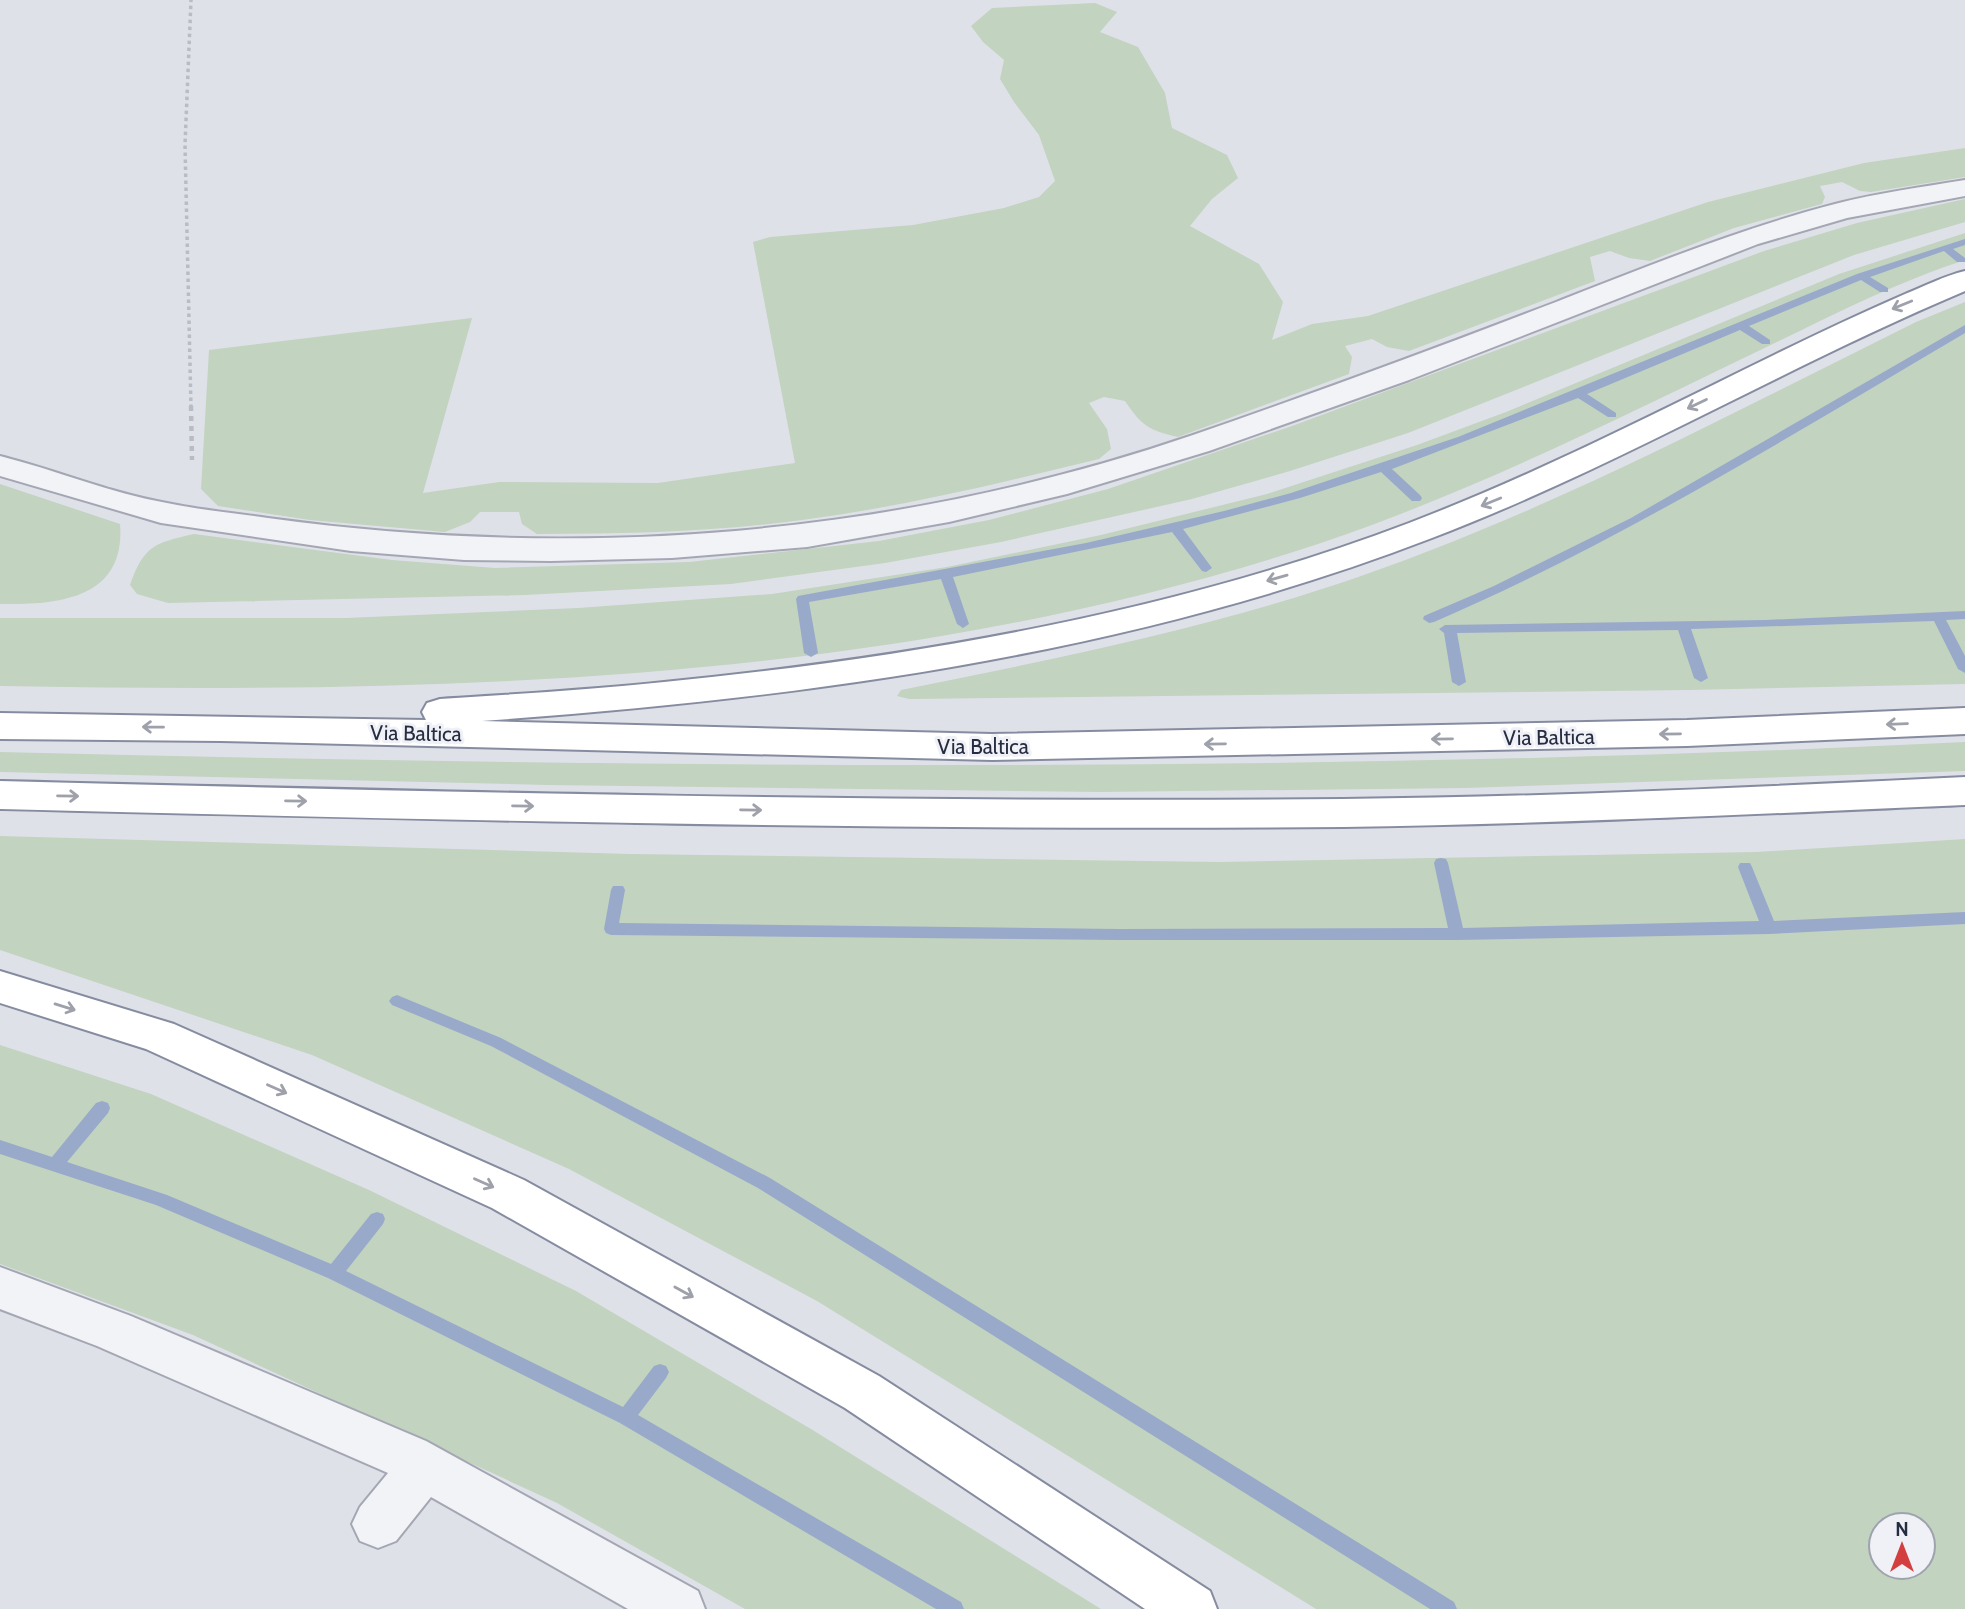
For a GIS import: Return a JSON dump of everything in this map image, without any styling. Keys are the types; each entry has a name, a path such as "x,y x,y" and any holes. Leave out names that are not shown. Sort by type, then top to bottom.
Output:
{"highway":[{"path":"221,728 663,695 823,676 974,650 1143,616 1293,574 1431,527 1531,485 1894,308 1965,280"},
{"name":"Via Baltica","path":"0,726 221,728 992,747 1687,733 1965,721"},
{"path":"0,795 668,809 1182,814 1544,809 1965,791"},
{"path":"0,987 159,1036 508,1194 862,1392 1191,1609"}],"lane":[{"path":"0,466 161,513 351,540 464,549 551,550 672,547 807,536 949,512 1041,490 1198,444 1398,373 1748,238 1843,210 1965,188"},
{"path":"0,1288 114,1331 425,1466 679,1609"},
{"path":"378,1524 425,1466"}],"path":[{"path":"191,0 185,145 192,460"}],"green space":[{"path":"1095,3 1117,12 1100,32 1138,47 1165,93 1172,128 1227,155 1238,178 1212,199 1190,226 1259,264 1283,302 1272,340 1312,324 1368,316 1708,202 1864,163 1965,148 1965,177 1871,192 1860,191 1842,182 1820,186 1825,197 1822,204 1734,228 1650,261 1629,258 1610,251 1590,257 1595,281 1409,351 1387,347 1372,339 1345,346 1352,357 1349,374 1178,437 1147,426 1125,401 1104,397 1089,403 1107,429 1111,449 1099,459 877,508 736,527 670,532 570,534 537,534 522,524 519,512 480,512 470,522 445,532 310,520 218,506 201,489 209,350 472,318 423,493 499,482 658,483 795,463 753,242 770,237 913,225 1004,208 1039,197 1055,181 1039,135 1000,79 1004,60 983,42 971,26 992,8"},
{"path":"1965,199 1965,222 1854,255 1408,433 1192,499 1001,542 885,563 731,584 525,595 168,603 137,594 130,585 140,561 153,548 194,534 392,560 495,568 689,562 879,541 989,520 1108,489 1292,426 1764,251 1857,223"},
{"path":"1965,233 1965,260 1856,304 1483,480 1318,544 1158,591 995,626 831,653 666,670 499,681 333,687 0,686 0,618 346,618 578,608 772,594 947,567 1101,535 1267,494 1417,445 1506,412 1839,274"},
{"path":"1965,302 1965,684 909,699 897,696 901,690 1191,627 1305,595 1433,550 1643,458 1916,322"},
{"path":"0,484 120,524 119,549 112,568 100,583 84,593 65,599 0,604"},
{"path":"1965,742 1965,771 1466,788 1100,792 547,785 0,772 0,752 491,762 983,765 1474,759"},
{"path":"0,836 630,854 1220,862 1756,852 1965,839 1965,1609 1316,1609 817,1301 569,1169 312,1055 0,950"},
{"path":"0,1045 151,1094 369,1190 576,1291 811,1429 1101,1609 745,1609 557,1503 193,1335 0,1264"}],"waterway":[{"path":"1946,248 1965,242"},
{"path":"1861,276 1946,248"},
{"path":"1946,248 1961,260"},
{"path":"1741,326 1861,276"},
{"path":"1861,276 1884,290"},
{"path":"1579,393 1741,326"},
{"path":"1741,326 1766,342"},
{"path":"1429,619 1499,589 1635,520 1965,328"},
{"path":"1383,467 1579,393"},
{"path":"1579,393 1612,415"},
{"path":"1175,527 1295,495 1383,467"},
{"path":"1383,467 1416,498"},
{"path":"811,653 802,599 1015,562 1175,527"},
{"path":"1175,527 1206,568"},
{"path":"946,576 963,624"},
{"path":"1938,616 1965,615"},
{"path":"1683,625 1938,616"},
{"path":"1938,616 1965,669"},
{"path":"1445,629 1683,625"},
{"path":"1683,625 1701,678"},
{"path":"1450,629 1459,682"},
{"path":"1441,863 1457,934"},
{"path":"1745,867 1769,927"},
{"path":"618,890 611,929 1288,935 1769,927"},
{"path":"1769,927 1965,918"},
{"path":"397,1001 496,1042 764,1183 1447,1609"},
{"path":"55,1165 102,1108"},
{"path":"0,1147 161,1200 334,1273"},
{"path":"334,1273 377,1219"},
{"path":"334,1273 626,1417"},
{"path":"626,1417 660,1372"},
{"path":"626,1417 954,1609"}]}
